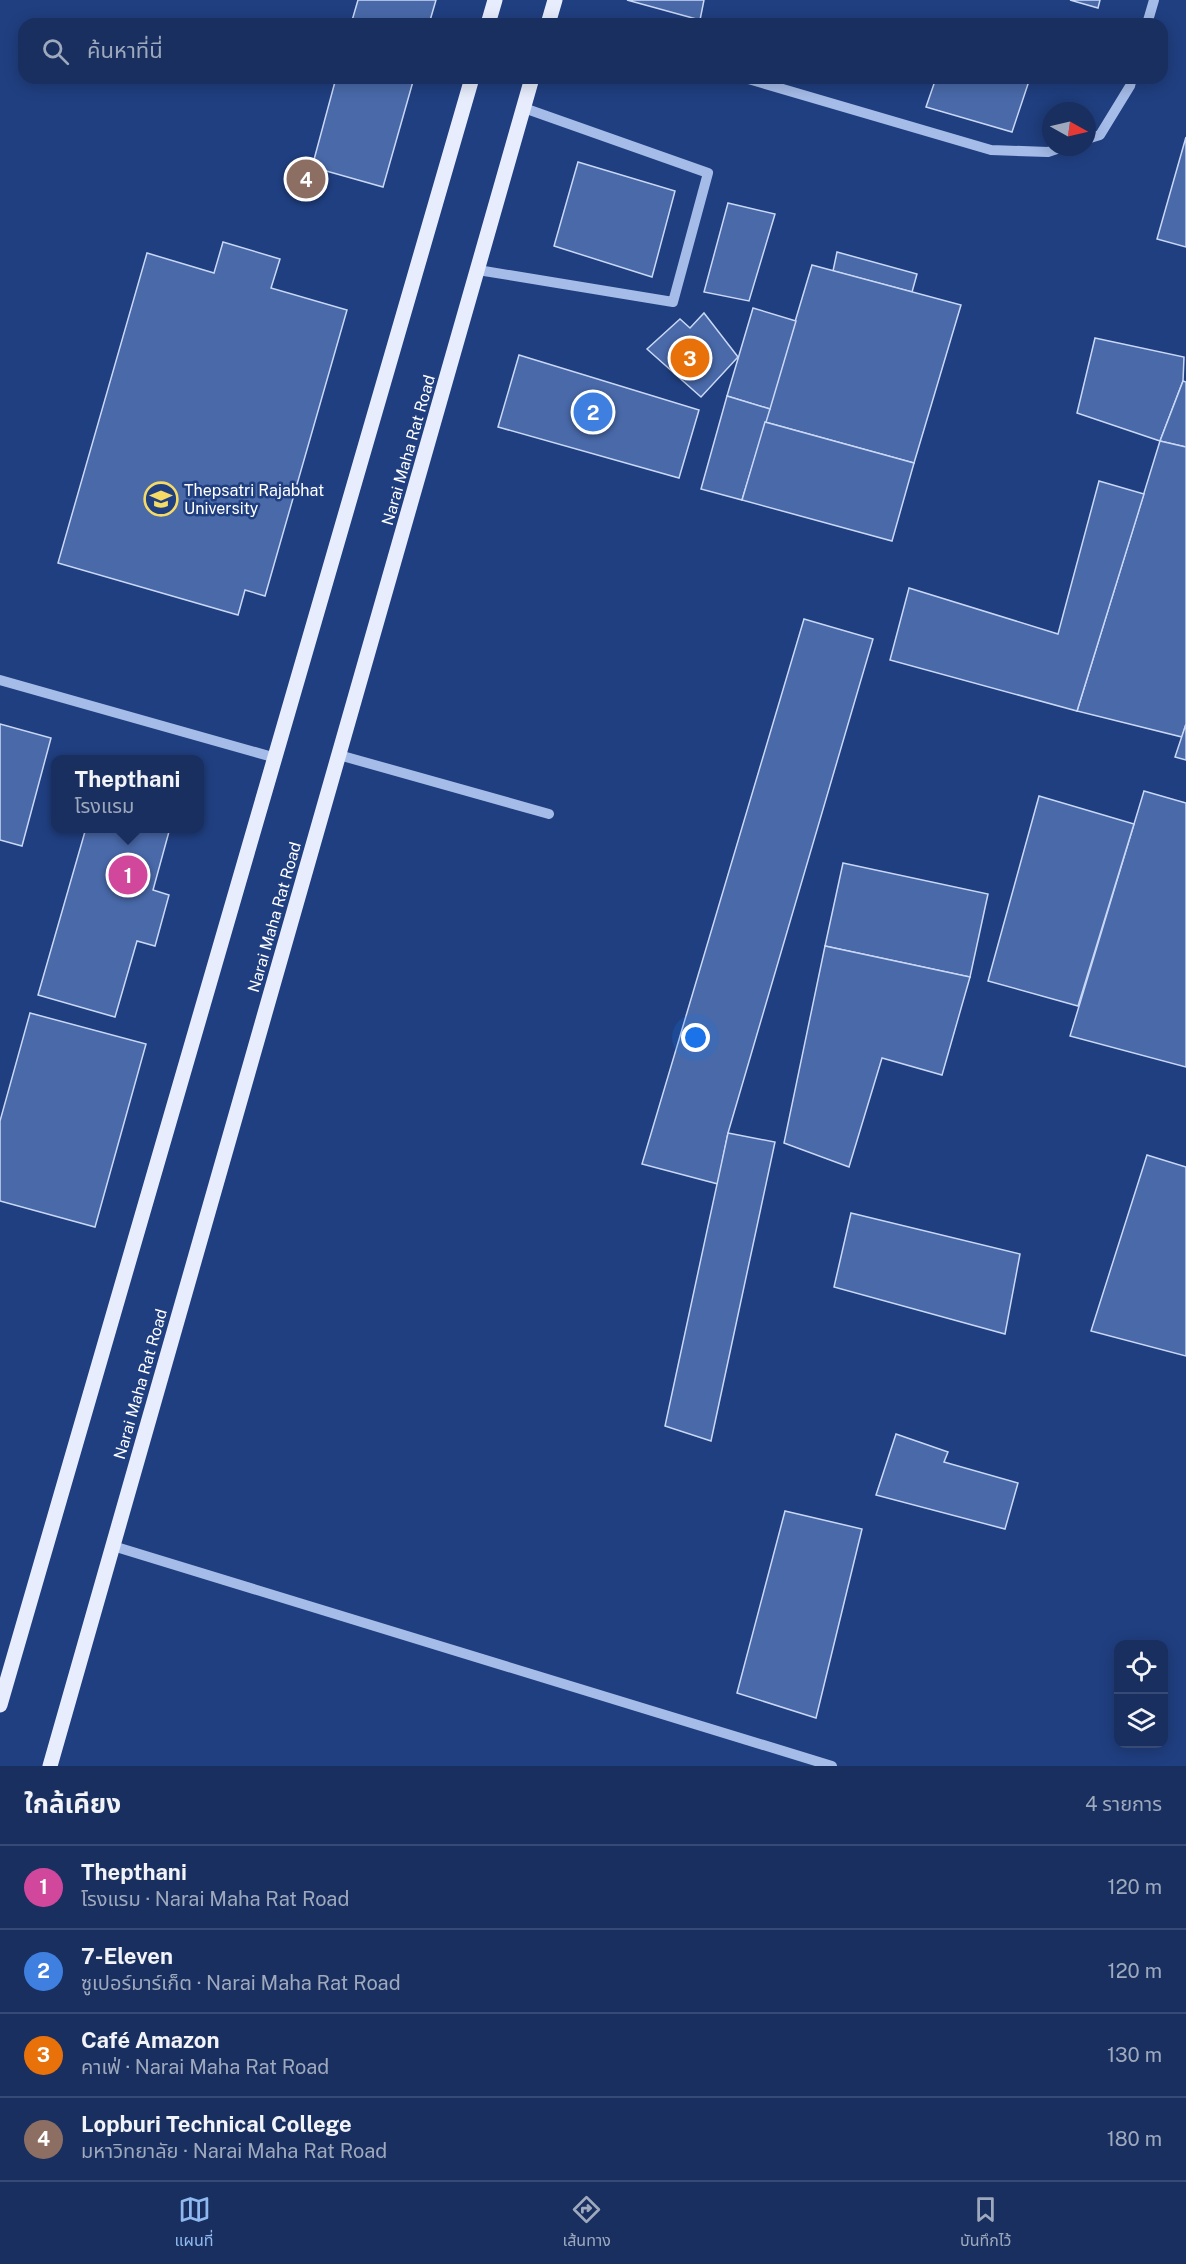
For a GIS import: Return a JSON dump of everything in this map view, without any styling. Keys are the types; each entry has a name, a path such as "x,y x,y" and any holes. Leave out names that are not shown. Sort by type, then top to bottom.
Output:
{"main road":[{"path":"490,18 495,0"},
{"path":"553,18 555,0"},
{"path":"0,1705 470,84"},
{"name":"Narai Maha Rat Road","path":"50,1766 530,84"}],"street":[{"path":"1149,18 1154,0"},
{"path":"766,84 991,150 1042,152"},
{"path":"1096,136 1100,135 1130,84"},
{"path":"478,270 673,302 708,173 524,108"},
{"path":"0,680 276,758"},
{"path":"339,755 549,814"},
{"path":"113,1546 832,1766"}],"building":[{"path":"358,0 436,0 431,18 353,18"},
{"path":"627,0 704,0 700,18 693,18"},
{"path":"1070,0 1100,0 1098,8"},
{"path":"334,84 412,84 383,187 312,167"},
{"path":"934,84 1028,84 1012,132 926,107"},
{"path":"1186,137 1186,247 1157,239"},
{"path":"578,162 675,191 652,277 554,246"},
{"path":"728,203 775,214 749,301 704,292"},
{"path":"223,242 280,259 271,288 347,310 265,596 245,590 238,615 58,563 147,253 214,273"},
{"path":"837,252 917,274 912,292 833,271"},
{"path":"812,265 961,305 914,463 765,422"},
{"path":"753,308 796,321 770,409 727,396"},
{"path":"704,313 738,357 701,397 647,349 680,319 690,328"},
{"path":"1095,338 1184,357 1183,381 1160,441 1077,413"},
{"path":"519,355 699,410 679,478 498,427"},
{"path":"1183,381 1186,382 1186,447 1160,441"},
{"path":"727,396 770,409 742,500 701,489"},
{"path":"765,422 914,463 892,541 742,500"},
{"path":"1160,441 1186,447 1186,724 1182,737 1077,711"},
{"path":"1099,481 1144,494 1077,711 890,660 909,588 1058,634"},
{"path":"804,619 873,639 728,1133 718,1184 642,1164"},
{"path":"0,724 51,738 22,846 0,840"},
{"path":"1186,724 1186,760 1175,757"},
{"path":"1144,791 1186,803 1186,1067 1070,1036"},
{"path":"1039,796 1134,824 1078,1006 988,981"},
{"path":"85,833 169,833 153,890 169,895 155,946 137,941 115,1017 38,995"},
{"path":"843,863 988,894 970,977 825,946"},
{"path":"825,946 970,977 942,1075 882,1058 849,1167 784,1143"},
{"path":"30,1013 146,1044 95,1227 0,1201 0,1121"},
{"path":"728,1133 775,1142 711,1441 665,1426"},
{"path":"1147,1155 1186,1167 1186,1356 1091,1331"},
{"path":"851,1213 1020,1254 1005,1334 834,1287"},
{"path":"896,1434 948,1452 944,1462 1018,1483 1005,1529 876,1495"},
{"path":"785,1511 862,1529 816,1718 737,1693"}],"place":[{"name":"Lopburi Technical College","path":"306,179"},
{"name":"Café Amazon","path":"690,358"},
{"name":"7-Eleven","path":"593,412"},
{"name":"Thepsatri Rajabhat University","path":"161,499"},
{"name":"Thepthani","path":"128,875"}]}
